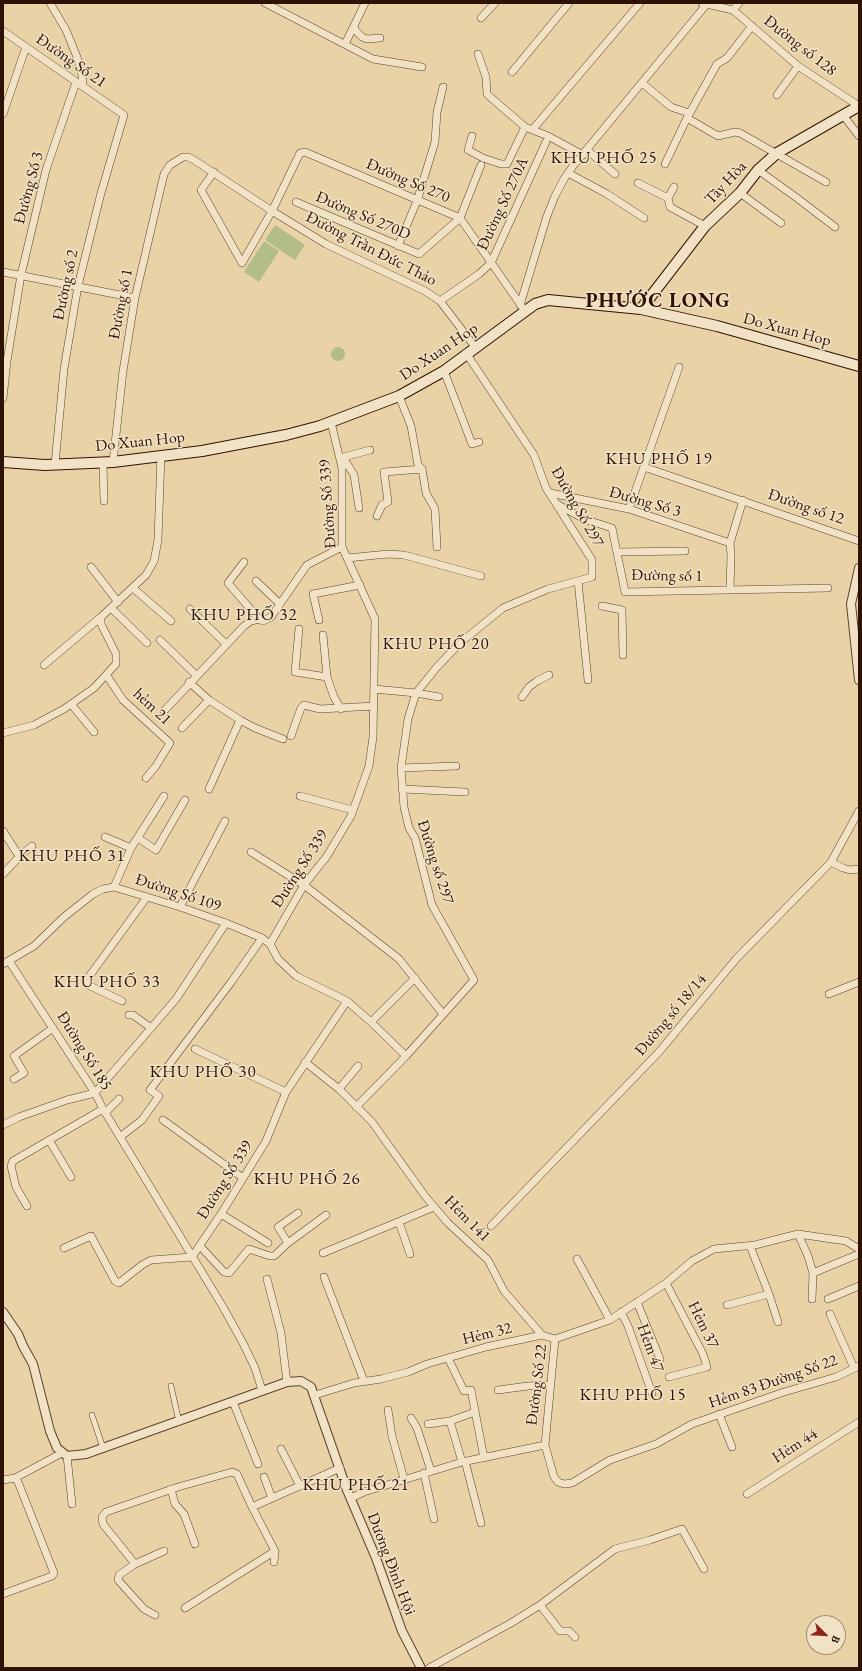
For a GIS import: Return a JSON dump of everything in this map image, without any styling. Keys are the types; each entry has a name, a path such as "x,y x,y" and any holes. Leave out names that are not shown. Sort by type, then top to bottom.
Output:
{"main road":[{"name":"Tây Hòa","path":"641,310 705,226 740,192 758,170 777,153 859,106"},
{"name":"Do Xuan Hop","path":"3,462 55,464 108,462 202,451 286,434 331,422 399,396 444,370 523,308 548,300 641,310 717,326 859,366"}],"street":[{"path":"50,3 66,30 77,57 82,74 83,86"},
{"path":"265,3 381,61 396,61 422,67"},
{"path":"345,44 365,3"},
{"path":"481,18 495,3"},
{"path":"512,72 569,3"},
{"path":"533,129 640,3"},
{"path":"732,10 739,3"},
{"path":"523,308 547,216 555,196 568,173 642,83 704,4"},
{"name":"Đường số 128","path":"704,4 732,10 798,66 859,106"},
{"path":"354,26 356,31 362,37 367,39 380,38"},
{"path":"666,164 688,116 717,64 727,58 752,26"},
{"name":"Đường Số 21","path":"3,31 124,115"},
{"path":"3,114 26,47"},
{"path":"478,54 486,77 488,95 525,127 533,129 585,152 615,174"},
{"path":"777,95 798,66"},
{"name":"Đường Số 3","path":"3,398 7,361 21,275 46,170 76,82"},
{"path":"642,83 671,107 688,116 718,136 735,132 740,133 826,182"},
{"path":"398,246 416,201 435,142 437,112 443,87"},
{"name":"Đường số 2","path":"55,464 64,369 78,286 101,193 124,115"},
{"path":"843,115 859,136"},
{"path":"472,136 468,150 495,162 507,164 525,127"},
{"name":"Đường Số 270A","path":"440,301 479,274 491,263 546,142"},
{"name":"Đường Số 270","path":"272,211 300,153 302,151 313,155 416,201 460,218 523,308"},
{"name":"Đường Trần Đức Thảo","path":"179,159 188,157 326,244 425,291 440,301 471,350"},
{"name":"Đường số 1","path":"104,501 108,462 135,298 164,174 170,165 179,159"},
{"path":"460,218 481,165"},
{"path":"758,170 835,227"},
{"path":"214,172 201,190 242,263 272,211"},
{"path":"568,173 607,194 644,218"},
{"path":"638,183 668,198"},
{"path":"674,187 668,198 670,207 705,226"},
{"path":"740,192 781,223"},
{"name":"Đường Số 270D","path":"296,202 418,254 460,218"},
{"path":"3,272 135,298"},
{"name":"Đường Số 297","path":"416,693 437,667 460,643 503,608 548,589 592,577 592,560 546,488 534,455 471,350"},
{"path":"629,509 679,366"},
{"path":"444,370 472,444 479,442"},
{"path":"399,396 411,426 418,465 422,469 426,493 435,509 437,547"},
{"name":"Đường Số 339","path":"270,944 304,885 327,856 353,810 369,766 373,737 375,619 342,547 342,468 341,458 331,422"},
{"path":"359,508 354,475 341,458 370,450"},
{"path":"44,665 133,588 146,575 154,561 158,540 161,455"},
{"name":"Đường số 12","path":"644,467 859,541"},
{"path":"377,516 382,505 388,502 384,472 422,469"},
{"name":"Đường Số 3","path":"550,493 629,509 730,543"},
{"path":"730,590 732,555 730,543 743,500"},
{"name":"Đường số 1","path":"557,504 584,519 612,528 625,592 828,588"},
{"path":"164,711 189,682 251,621 264,621 271,617 307,565 342,547"},
{"path":"617,552 685,550"},
{"path":"347,558 388,554 404,556 481,576"},
{"path":"244,562 228,583 259,620"},
{"path":"91,567 118,602"},
{"path":"859,568 851,604 859,680"},
{"path":"256,581 280,604"},
{"path":"578,581 588,680"},
{"path":"318,620 313,594 360,585"},
{"path":"133,588 171,621"},
{"path":"602,606 622,610 623,655"},
{"path":"110,608 148,643"},
{"path":"190,610 226,644"},
{"path":"3,733 34,724 71,704 94,688 107,676 116,664 117,660 116,654 102,624 101,617"},
{"path":"299,629 295,672 327,678"},
{"path":"323,635 327,678 334,697 341,709"},
{"path":"160,640 196,675"},
{"name":"hẻm 21","path":"107,676 123,700 170,743 156,766 146,778"},
{"path":"522,697 529,687 537,681 549,676"},
{"path":"189,682 209,700 240,720 255,728 283,739"},
{"path":"374,689 439,696"},
{"name":"Đường số 297","path":"356,1107 406,1056 474,980 432,905 415,838 409,828 404,807 400,768 408,719 416,693"},
{"path":"182,728 209,700"},
{"path":"71,704 94,732"},
{"path":"291,736 301,708 304,705 320,709 374,706"},
{"path":"209,789 240,720"},
{"path":"400,768 456,766"},
{"path":"402,789 465,792"},
{"path":"114,887 131,848 164,796"},
{"path":"300,796 353,810"},
{"path":"138,838 156,850 186,800"},
{"name":"Đường số 18/14","path":"490,1226 659,1052 736,959 831,862 859,811"},
{"path":"180,907 224,821"},
{"path":"3,831 17,853 22,854"},
{"path":"105,837 131,848"},
{"path":"3,874 32,846"},
{"path":"251,852 304,885 399,959 443,1014"},
{"path":"831,862 850,870 859,870"},
{"name":"Đường Số 109","path":"6,962 34,946 93,894 103,889 114,887 180,907 262,938 270,944"},
{"path":"122,1001 88,985 88,978 147,897"},
{"path":"3,1125 19,1117 53,1105 95,1093 176,999 226,924"},
{"path":"120,1137 142,1120 159,1096 150,1090 232,981 262,938"},
{"path":"270,944 278,959 296,976 347,1002 371,1022 406,1056"},
{"name":"Đường Số 185","path":"6,962 53,1028 95,1093 104,1111 244,1345 255,1368 262,1390"},
{"path":"371,1022 414,978"},
{"path":"828,994 859,982"},
{"name":"Đường Số 339","path":"192,1257 221,1214 266,1141 286,1092 347,1002"},
{"path":"129,1015 133,1015 151,1028"},
{"path":"14,1079 24,1073 14,1056 53,1028"},
{"path":"195,1049 286,1092"},
{"name":"Hẻm 141","path":"305,1062 339,1089 372,1122 434,1207 448,1223 488,1260 504,1291 542,1335"},
{"path":"339,1089 358,1066"},
{"path":"27,1206 16,1187 11,1166 13,1161 104,1111 119,1100"},
{"path":"163,1120 243,1178"},
{"path":"49,1140 71,1177"},
{"path":"322,1253 434,1207"},
{"path":"221,1214 268,1243"},
{"path":"288,1243 278,1227 298,1214"},
{"path":"200,1246 226,1273 231,1270 249,1249 274,1256 288,1243 326,1214"},
{"path":"399,1222 410,1254"},
{"path":"798,1234 808,1256 813,1273 812,1299"},
{"name":"Đường Số 22","path":"351,1498 364,1492 427,1472 464,1462 545,1445 555,1339 610,1320 666,1283 692,1261 714,1249 750,1246 798,1234 846,1241 859,1249"},
{"path":"64,1248 91,1236 116,1281 119,1283 151,1260 192,1257"},
{"path":"750,1246 769,1294 778,1322"},
{"path":"813,1273 859,1254"},
{"path":"577,1260 610,1320"},
{"path":"324,1277 364,1382"},
{"path":"267,1279 281,1333 287,1382"},
{"name":"Hẻm 37","path":"666,1283 703,1354 707,1367 669,1377"},
{"path":"828,1299 859,1286"},
{"path":"727,1305 769,1294"},
{"path":"637,1302 660,1359"},
{"path":"3,1312 18,1334 33,1364 50,1431 57,1448 64,1454 72,1504"},
{"name":"Hẻm 47","path":"621,1312 628,1326 652,1393"},
{"path":"830,1314 857,1367"},
{"name":"Hẻm 32","path":"315,1395 354,1383 381,1379 408,1372 427,1364 486,1347 542,1335 555,1339"},
{"path":"448,1358 464,1391 471,1390 484,1458"},
{"name":"Hẻm 83 Đường Số 22","path":"545,1445 554,1477 558,1482 564,1484 572,1483 610,1460 656,1444 692,1424 836,1377 857,1367"},
{"name":"Dương Đình Hội","path":"64,1454 86,1454 179,1422 262,1390 287,1382 301,1381 311,1387 315,1395 351,1498 383,1576 402,1631 421,1668"},
{"path":"498,1390 551,1385"},
{"path":"171,1386 179,1422"},
{"path":"233,1402 258,1464"},
{"path":"388,1410 392,1436 404,1479"},
{"path":"428,1424 450,1420 475,1412"},
{"path":"719,1414 732,1446"},
{"path":"92,1415 103,1448"},
{"path":"411,1418 417,1428 427,1472 434,1519"},
{"path":"450,1420 464,1462 481,1523"},
{"name":"Hẻm 44","path":"747,1494 859,1422"},
{"path":"281,1449 300,1486"},
{"path":"3,1480 15,1478 64,1454"},
{"path":"252,1507 340,1468"},
{"path":"135,1564 103,1524 101,1520 106,1512 171,1489 232,1472 237,1474 275,1551 274,1562"},
{"path":"264,1477 272,1498"},
{"path":"3,1594 52,1576 54,1573 18,1482 15,1478"},
{"path":"171,1489 176,1504 184,1514 195,1544"},
{"path":"429,1668 540,1605 615,1549 650,1540 682,1529 704,1569"},
{"path":"155,1615 144,1609 118,1580 118,1575 135,1564 164,1551"},
{"path":"185,1608 275,1551"},
{"path":"540,1605 560,1631 569,1631 575,1637"}],"green space":[{"path":"275,225 305,245 295,260 265,240"},
{"path":"264,241 279,251 259,282 244,272"},
{"path":"335,347 341,347 345,351 345,357 341,361 335,361 331,357 331,351"}],"district":[{"name":"KHU PHỐ 25","path":"604,158"},
{"name":"PHƯỚC LONG","path":"658,302"},
{"name":"KHU PHỐ 19","path":"659,459"},
{"name":"KHU PHỐ 32","path":"244,615"},
{"name":"KHU PHỐ 20","path":"436,644"},
{"name":"KHU PHỐ 31","path":"72,856"},
{"name":"KHU PHỐ 33","path":"107,982"},
{"name":"KHU PHỐ 30","path":"203,1072"},
{"name":"KHU PHỐ 26","path":"307,1179"},
{"name":"KHU PHỐ 15","path":"633,1395"},
{"name":"KHU PHỐ 21","path":"356,1485"}]}
